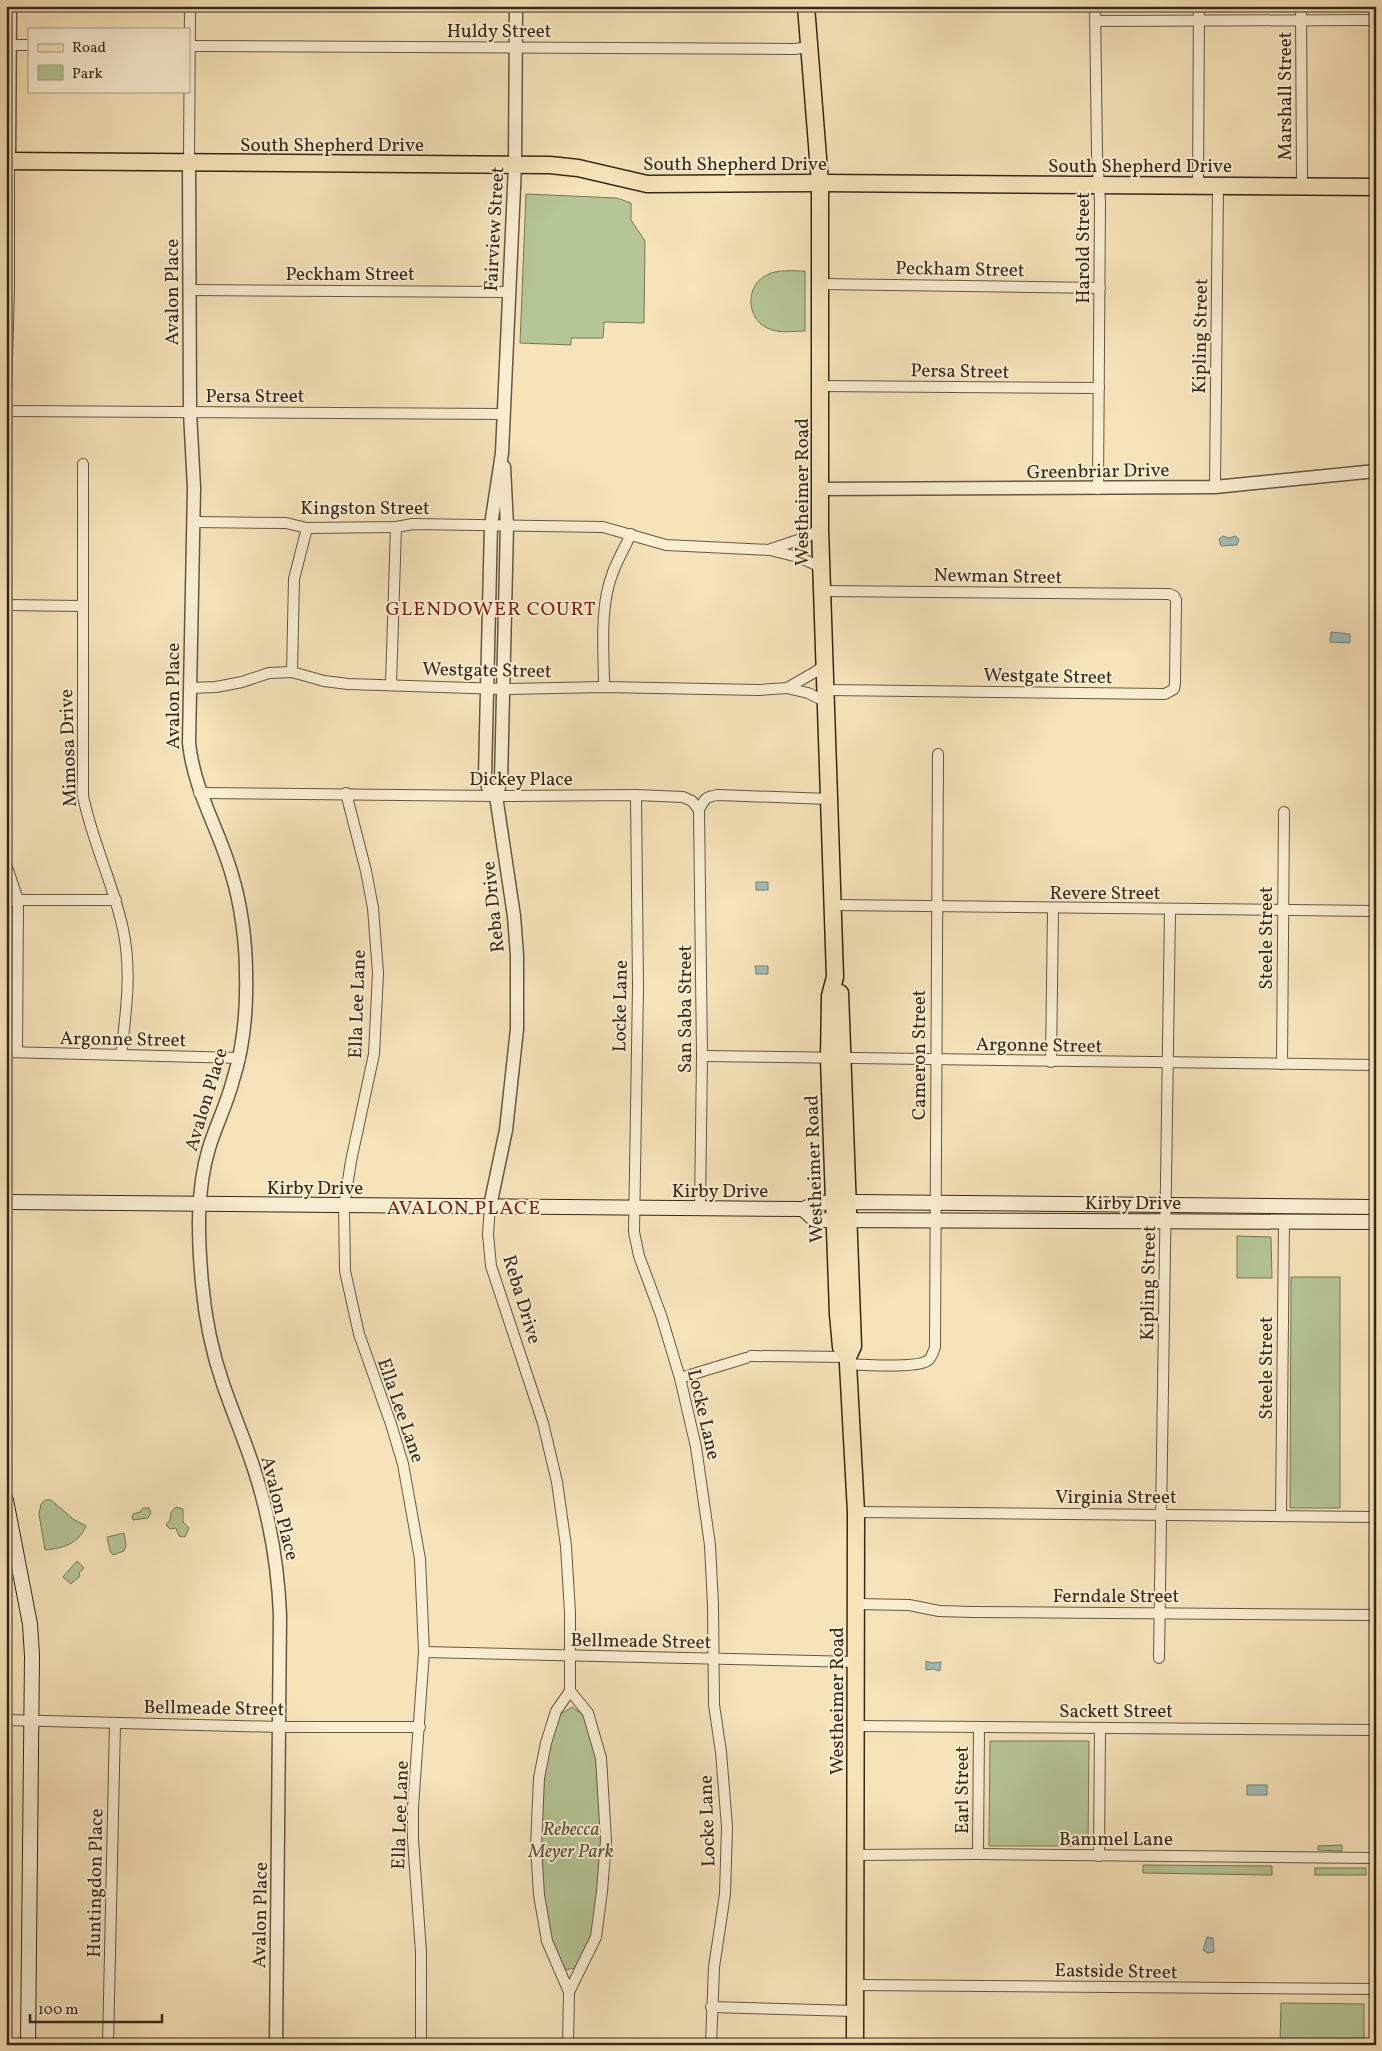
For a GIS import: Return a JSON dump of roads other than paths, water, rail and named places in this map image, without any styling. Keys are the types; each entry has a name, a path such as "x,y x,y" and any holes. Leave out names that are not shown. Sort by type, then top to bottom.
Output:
{"main road":[{"name":"Westheimer Road","path":"806,6 820,183 821,591 835,977 841,996 836,1059 841,1220 853,1346 848,1360 856,1512 855,2045"},
{"name":"South Shepherd Drive","path":"8,161 550,165 578,168 647,184 820,183 1376,187"},
{"name":"Kirby Drive","path":"6,1202 803,1209 817,1203 1376,1207"},
{"path":"1284,1222 1291,1215 1307,1206"},
{"name":"Kirby Drive","path":"803,1209 815,1220 1376,1222"},
{"path":"6,1500 30,1624 32,1656 28,2045"}],"street":[{"path":"6,395 8,347 8,45 10,6"},
{"path":"189,28 190,6"},
{"name":"Fairview Street","path":"486,688 492,525 502,452 515,165 516,6"},
{"name":"Harold Street","path":"1095,6 1100,288 1098,489"},
{"path":"1198,186 1199,6"},
{"name":"Marshall Street","path":"1301,6 1302,186"},
{"path":"1096,21 1301,22 1376,20"},
{"path":"8,45 28,46"},
{"name":"Huldy Street","path":"190,46 794,49 810,47"},
{"path":"189,92 190,162"},
{"name":"Avalon Place","path":"190,162 190,412 194,488 189,743 191,763 199,793 218,834 233,876 242,925 246,971 246,1007 240,1058 233,1083 208,1149 201,1186 202,1283 214,1351 223,1383 254,1468 273,1538 278,1578 280,1615 276,2045"},
{"name":"Kipling Street","path":"1215,487 1218,186"},
{"name":"Peckham Street","path":"820,284 1100,288"},
{"name":"Peckham Street","path":"190,290 509,292"},
{"name":"Persa Street","path":"820,386 1099,388"},
{"name":"Persa Street","path":"6,411 504,414"},
{"name":"Fairview Street","path":"502,452 505,477 506,525 502,688"},
{"name":"Mimosa Drive","path":"83,464 83,796 88,820 116,900 123,929 128,964 127,1007 121,1055"},
{"name":"Greenbriar Drive","path":"820,490 1215,487 1376,471"},
{"name":"Kingston Street","path":"193,522 286,523 307,528 396,527 413,524 602,527 666,545 770,550"},
{"path":"391,684 396,527"},
{"path":"292,672 294,579 307,528"},
{"path":"770,550 801,540 820,530"},
{"path":"604,687 604,614 608,588 612,573 631,534"},
{"path":"770,550 798,556 821,567"},
{"name":"Newman Street","path":"821,591 1169,594 1174,596"},
{"name":"Westgate Street","path":"190,688 216,687 242,682 269,673 292,672 348,684 486,688 604,687 759,690 787,688 826,696 1165,694 1174,689 1175,683 1176,600 1174,596"},
{"path":"6,605 82,606"},
{"name":"Westgate Street","path":"787,688 824,665"},
{"name":"Reba Drive","path":"486,688 486,775 488,787 496,796"},
{"name":"Reba Drive","path":"502,688 501,781 496,796 514,916 517,954 517,1030 506,1130 490,1206 488,1234 491,1266 543,1423 557,1482 566,1546 570,1612 570,1691"},
{"name":"Cameron Street","path":"848,1360 909,1364 926,1362 932,1356 935,1348 938,754"},
{"name":"Dickey Place","path":"199,793 496,796 636,795 683,797 692,801 699,810"},
{"name":"Ella Lee Lane","path":"346,793 366,871 373,908 378,973 374,1054 350,1161 344,1206 345,1271 351,1304 364,1351 392,1424 409,1489 420,1559 424,1652 413,1807 413,1840 421,1952 421,2045"},
{"name":"Locke Lane","path":"636,795 638,987 633,1208 636,1245 661,1315 680,1378 696,1447 710,1545 714,1705 724,1780 727,1836 725,1894 714,1967 711,2045"},
{"path":"699,810 708,796 718,795 829,799"},
{"name":"San Saba Street","path":"699,810 702,1056 700,1208"},
{"name":"Steele Street","path":"1282,1064 1284,812"},
{"path":"6,864 18,900 12,1052"},
{"path":"6,900 116,900"},
{"name":"Revere Street","path":"833,905 1053,909 1376,911"},
{"path":"1051,1062 1053,909"},
{"name":"Kipling Street","path":"1159,1658 1170,910"},
{"name":"Argonne Street","path":"12,1052 240,1058"},
{"name":"Argonne Street","path":"702,1056 1376,1065"},
{"name":"Steele Street","path":"1281,1515 1284,1222"},
{"path":"680,1378 748,1357 848,1360"},
{"name":"Virginia Street","path":"856,1512 1376,1517"},
{"name":"Ferndale Street","path":"856,1604 909,1605 939,1611 973,1612 1376,1615"},
{"name":"Bellmeade Street","path":"424,1652 856,1662"},
{"path":"568,2045 569,1992 547,1942 539,1895 536,1847 539,1778 546,1743 556,1711 570,1691 588,1713 601,1758 606,1840 596,1937 569,1992"},
{"name":"Bellmeade Street","path":"6,1720 420,1727"},
{"name":"Huntingdon Place","path":"108,2045 115,1723"},
{"name":"Sackett Street","path":"856,1726 1376,1730"},
{"name":"Earl Street","path":"978,1854 979,1727"},
{"path":"1099,1856 1100,1728"},
{"name":"Bammel Lane","path":"856,1855 978,1854 1376,1858"},
{"name":"Eastside Street","path":"855,1985 1376,1989"},
{"path":"711,2008 855,2011"}],"water":[{"path":"1223,536 1229,538 1236,536 1239,540 1237,545 1221,546 1219,539"},
{"path":"1331,632 1350,634 1350,643 1330,642"},
{"path":"756,882 768,882 768,890 756,890"},
{"path":"755,966 768,966 768,974 756,974"},
{"path":"926,1661 932,1663 941,1662 940,1671 926,1670"},
{"path":"1247,1785 1267,1785 1267,1795 1247,1795"},
{"path":"1207,1937 1213,1938 1214,1952 1207,1953 1203,1950"}],"district":[{"name":"GLENDOWER COURT","path":"491,608"},
{"name":"AVALON PLACE","path":"464,1207"}],"park label":[{"name":"Rebecca Meyer Park","path":"571,1839"}]}
